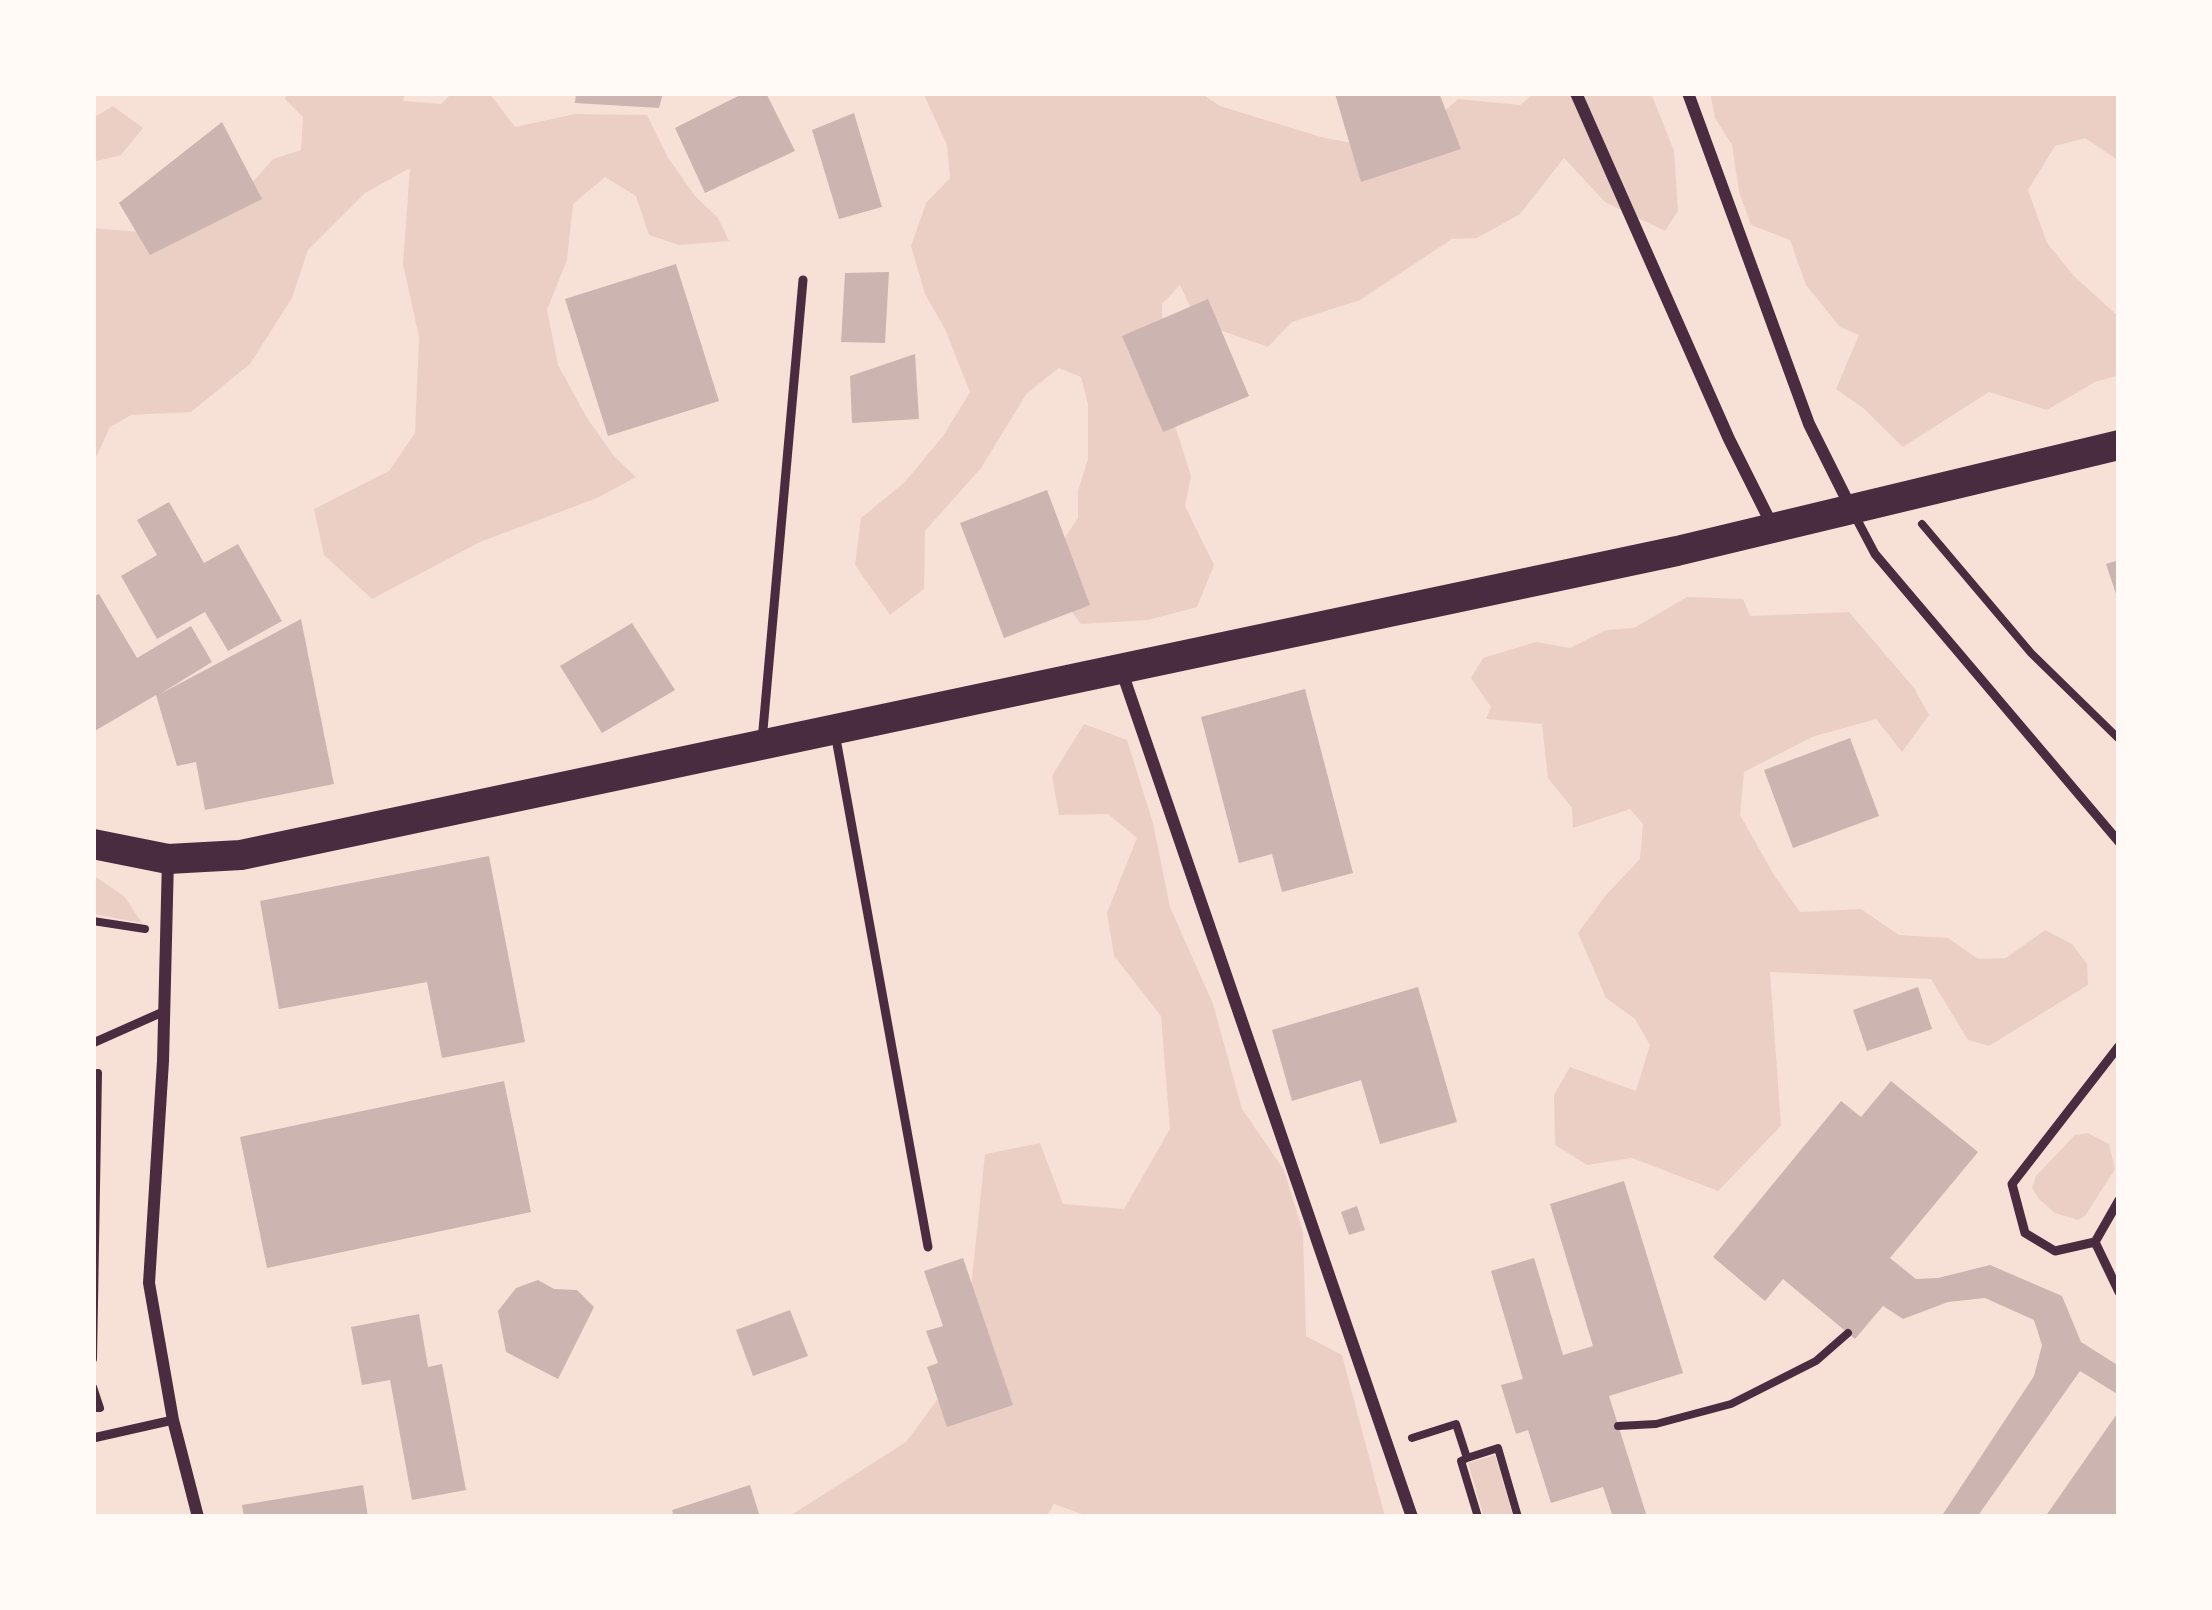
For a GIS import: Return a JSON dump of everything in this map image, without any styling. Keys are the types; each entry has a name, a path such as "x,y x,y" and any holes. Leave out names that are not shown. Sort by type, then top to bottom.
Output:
{"highway":[{"path":"93,844 168,859 241,855 1852,512 2119,445"}],"street":[{"path":"1576,93 1729,439 1774,529"},
{"path":"1688,93 1809,424 1852,512"},
{"path":"1121,669 1412,1517"},
{"path":"168,859 165,1011 149,1283 173,1420 198,1517"}],"lane":[{"path":"761,746 803,280"},
{"path":"1852,512 1876,554 2119,842"},
{"path":"834,730 928,1247"},
{"path":"93,1043 165,1011"},
{"path":"2119,1046 2012,1184 2025,1233 2055,1251 2095,1241 2119,1201"},
{"path":"2095,1241 2119,1292"},
{"path":"93,1438 173,1420"}],"path":[{"path":"1901,500 2031,653 2119,740"},
{"path":"93,921 166,931"},
{"path":"93,1074 98,1073 93,1358"},
{"path":"1618,1426 1656,1424 1731,1404 1816,1361 1848,1333"},
{"path":"93,1387 100,1408"},
{"path":"1388,1446 1456,1424 1467,1458"},
{"path":"1478,1517 1461,1461 1498,1448 1518,1517"}],"shaded area":[{"path":"287,93 405,93 403,101 441,104 452,93 489,93 515,127 575,114 647,115 667,156 695,196 718,218 729,241 679,245 649,235 636,196 605,177 573,204 567,260 547,310 558,365 587,418 636,477 597,498 480,542 372,599 324,555 314,509 389,471 415,433 419,337 403,264 410,168 365,193 308,250 292,298 250,364 191,412 131,415 110,427 93,464 93,228 173,235 242,194 273,159 301,150 303,117 285,99"},
{"path":"923,93 1201,93 1220,106 1321,137 1399,152 1458,99 1520,105 1535,93 1651,93 1674,151 1678,211 1665,231 1605,202 1564,158 1520,214 1477,238 1452,239 1360,300 1292,322 1268,347 1197,322 1180,285 1162,304 1163,370 1191,476 1185,506 1214,565 1197,607 1148,620 1081,624 1057,592 1052,556 1078,518 1078,491 1088,459 1088,404 1081,377 1059,368 1027,393 981,468 925,531 924,589 890,615 855,565 861,518 905,482 943,436 970,392 925,294 911,246 926,203 950,178 947,145"},
{"path":"1710,93 2119,93 2119,161 2085,138 2055,146 2028,190 2047,243 2074,276 2119,317 2119,375 2095,382 2047,410 1989,392 1903,447 1836,389 1859,335 1840,327 1806,285 1790,240 1751,225 1739,192 1732,145 1715,118"},
{"path":"113,106 143,128 121,155 93,162 93,118"},
{"path":"1687,597 1743,599 1750,616 1849,612 1914,688 1929,715 1902,752 1876,719 1812,737 1744,772 1740,815 1800,912 1861,909 1899,935 1948,938 1978,959 2006,958 2045,930 2072,944 2087,964 2088,985 1989,1046 1968,1040 1931,979 1770,972 1781,1126 1718,1191 1632,1158 1587,1165 1555,1145 1554,1095 1570,1067 1636,1091 1650,1045 1635,1019 1606,998 1578,933 1640,859 1643,824 1630,809 1573,828 1572,808 1548,778 1542,724 1486,719 1491,707 1471,678 1483,658 1536,642 1570,648 1606,630 1634,628"},
{"path":"1084,724 1127,740 1153,823 1170,907 1213,1004 1242,1109 1284,1170 1303,1232 1306,1336 1342,1355 1385,1517 1090,1517 1054,1504 1046,1517 788,1517 906,1442 963,1365 985,1154 1040,1143 1063,1204 1124,1209 1170,1129 1161,1016 1114,956 1107,913 1137,838 1108,814 1059,815 1052,776"},
{"path":"93,875 124,896 142,923 93,914"},
{"path":"2088,1133 2109,1144 2115,1169 2078,1220 2055,1213 2032,1188 2036,1176 2075,1135"},
{"path":"1495,1455 1513,1517 1484,1517 1468,1463"}],"building":[{"path":"576,93 663,93 659,108 575,103"},
{"path":"744,93 766,93 795,151 705,193 675,128"},
{"path":"1439,93 1461,149 1361,182 1335,94"},
{"path":"854,113 882,207 839,219 812,130"},
{"path":"222,122 262,199 150,255 119,203"},
{"path":"676,264 719,401 608,436 565,299"},
{"path":"889,272 885,343 841,342 845,273"},
{"path":"1208,299 1249,396 1163,432 1122,336"},
{"path":"915,354 919,419 852,423 850,376"},
{"path":"1047,490 1090,605 1004,638 960,523"},
{"path":"169,502 204,563 238,544 282,621 228,651 205,612 157,639 121,576 157,555 137,520"},
{"path":"2119,560 2119,600 2118,600 2106,564"},
{"path":"99,594 137,658 191,626 212,662 160,694 301,619 334,784 205,810 196,762 177,766 156,695 93,732 93,597"},
{"path":"632,623 675,690 602,733 560,666"},
{"path":"1305,689 1353,873 1282,892 1272,854 1239,863 1201,717"},
{"path":"1850,738 1879,816 1793,848 1764,770"},
{"path":"489,856 525,1042 442,1058 427,982 279,1009 260,901"},
{"path":"1418,987 1457,1122 1380,1144 1361,1080 1292,1101 1272,1030"},
{"path":"1918,987 1932,1029 1867,1051 1853,1010"},
{"path":"504,1081 531,1212 267,1268 240,1137"},
{"path":"1891,1081 1978,1152 1890,1258 1916,1279 1990,1265 2062,1296 2081,1342 2119,1366 2119,1395 2080,1371 1977,1517 1941,1517 2034,1376 2042,1345 2034,1320 1985,1298 1948,1302 1903,1319 1883,1306 1855,1339 1783,1279 1765,1301 1713,1257 1841,1101 1861,1117"},
{"path":"1624,1181 1683,1373 1609,1396 1647,1517 1613,1517 1603,1487 1551,1503 1528,1430 1516,1434 1501,1385 1523,1379 1491,1271 1534,1258 1563,1355 1593,1346 1550,1204"},
{"path":"1357,1206 1365,1230 1349,1235 1341,1212"},
{"path":"963,1258 1013,1405 947,1427 927,1367 938,1363 926,1331 943,1326 924,1271"},
{"path":"538,1280 554,1289 577,1290 594,1307 558,1379 506,1352 498,1311 516,1288"},
{"path":"790,1310 808,1356 753,1376 736,1330"},
{"path":"419,1314 428,1367 442,1364 466,1490 412,1500 390,1380 362,1385 351,1327"},
{"path":"2119,1411 2119,1517 2045,1517"},
{"path":"363,1485 368,1517 244,1517 242,1505"},
{"path":"750,1485 760,1517 674,1517 672,1510"}]}
